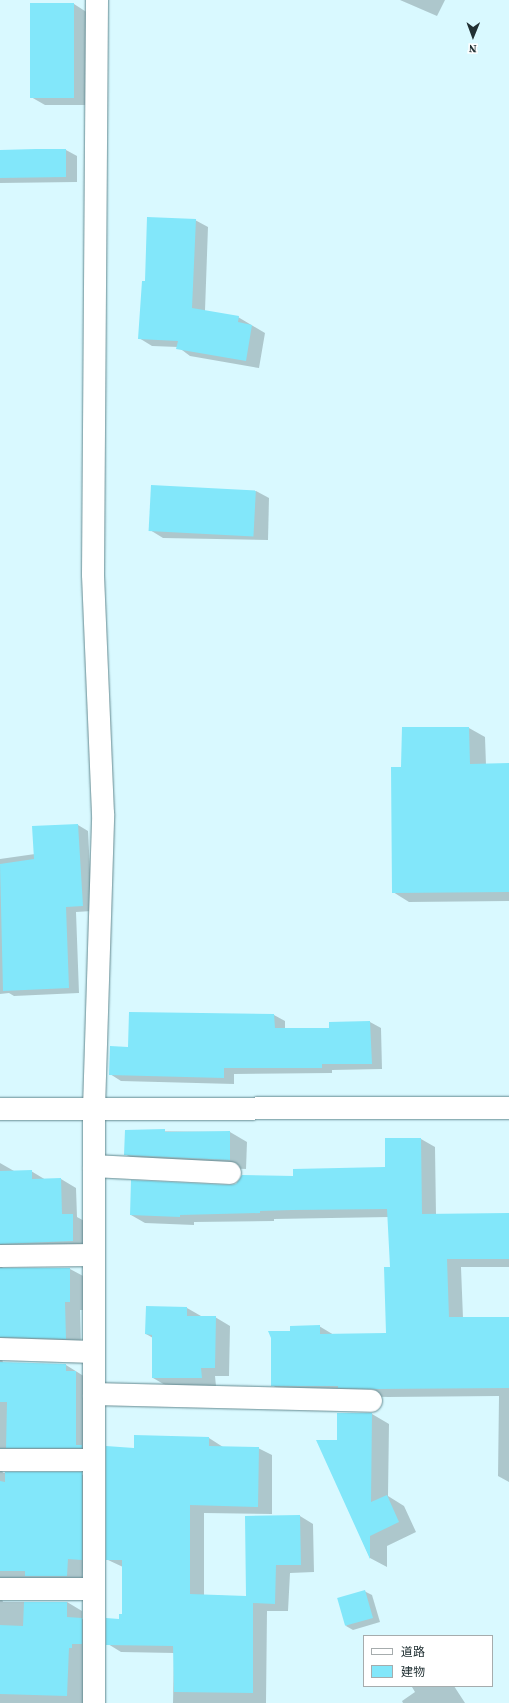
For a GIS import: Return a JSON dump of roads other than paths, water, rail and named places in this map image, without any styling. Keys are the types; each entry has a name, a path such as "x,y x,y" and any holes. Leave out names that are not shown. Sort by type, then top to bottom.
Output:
{"street":[{"path":"94,1703 94,1108 103,814 93,574 97,0"},
{"path":"0,1109 509,1108"},
{"path":"94,1166 230,1173"},
{"path":"0,1256 94,1255"},
{"path":"0,1349 94,1352"},
{"path":"94,1394 371,1401"},
{"path":"0,1460 94,1460"},
{"path":"0,1589 94,1588"}]}
